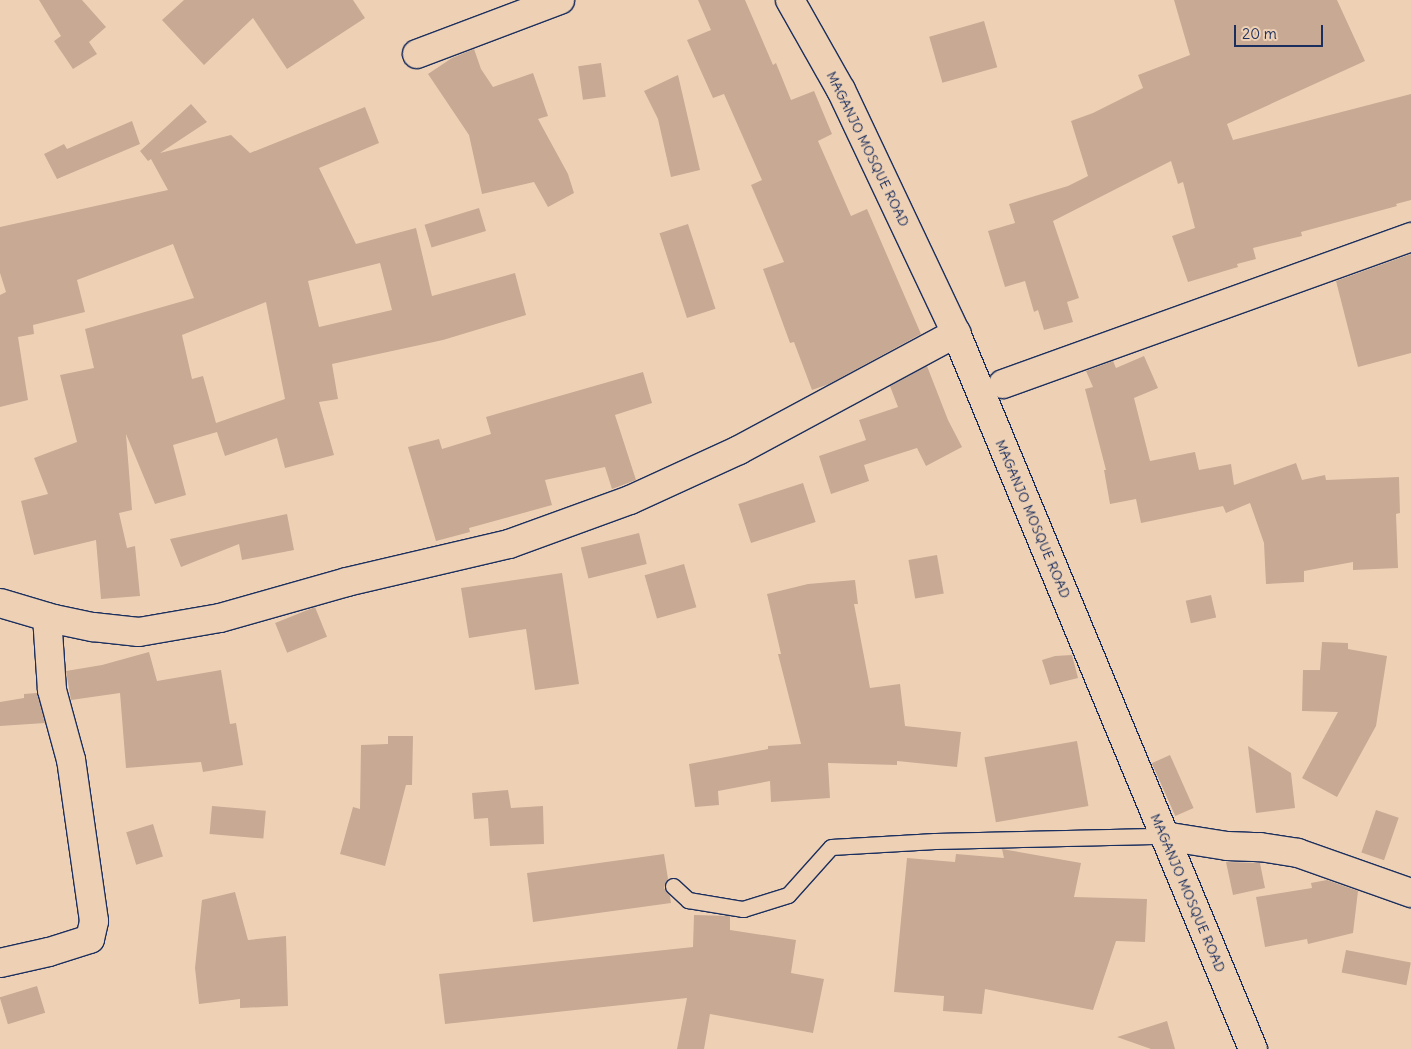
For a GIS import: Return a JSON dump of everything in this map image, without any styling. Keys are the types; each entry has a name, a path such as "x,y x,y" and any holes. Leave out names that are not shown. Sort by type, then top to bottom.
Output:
{"street":[{"path":"418,54 560,0"},
{"name":"MAGANJO MOSQUE ROAD","path":"790,0 840,90 956,334 1253,1049"},
{"path":"1003,384 1411,237"},
{"path":"0,604 93,628 139,632 220,618 347,582 509,544 630,500 739,450 956,334"},
{"path":"0,963 50,952 90,939 94,921 72,760 52,690 47,617"},
{"path":"1164,836 1227,846 1260,847 1298,853 1411,893"}],"lane":[{"path":"673,886 688,900 743,910 788,895 831,847 935,841 1164,836"}],"building":[{"path":"39,0 82,0 106,27 89,42 97,54 73,69 54,41 61,36"},
{"path":"184,0 353,0 365,18 287,69 253,18 204,65 162,20"},
{"path":"698,0 745,0 773,65 776,63 791,100 814,91 832,134 818,141 851,216 867,209 921,334 829,384 812,390 794,342 790,343 763,269 784,262 751,185 762,180 724,94 713,98 687,40 711,30"},
{"path":"1174,0 1337,0 1365,61 1227,124 1233,140 1411,94 1411,200 1396,204 1397,206 1301,232 1302,236 1253,248 1256,259 1237,264 1238,267 1188,282 1172,236 1195,228 1183,182 1178,184 1171,161 1053,221 1079,298 1067,302 1073,322 1044,330 1038,310 1034,312 1025,281 1005,287 988,231 1015,223 1009,204 1068,186 1088,176 1071,121 1093,113 1143,88 1138,75 1190,55"},
{"path":"984,21 997,67 942,83 929,37"},
{"path":"474,49 481,69 493,87 533,73 548,116 538,119 568,174 574,193 548,207 534,182 482,194 469,135 428,74 452,58"},
{"path":"601,63 606,97 583,100 578,66"},
{"path":"678,75 700,170 671,177 658,119 644,91"},
{"path":"191,104 207,122 160,153 231,135 250,153 365,107 379,143 319,168 356,244 416,228 432,296 515,273 526,315 443,340 332,364 338,399 319,402 334,455 285,468 277,438 225,456 217,432 173,445 186,495 155,504 126,434 132,510 119,513 127,548 135,546 140,596 101,599 96,540 34,555 21,501 48,494 34,458 77,442 60,375 94,368 85,329 194,298 173,244 77,280 85,312 33,325 34,334 18,337 28,400 0,407 0,295 6,292 0,273 0,227 168,190 151,159 148,161 140,151","holes":["380,263 392,310 319,327 308,281","266,302 285,399 216,423 203,376 192,379 182,335"]},
{"path":"132,121 140,144 57,179 44,154 64,144 67,149"},
{"path":"479,208 486,231 432,248 424,225"},
{"path":"688,224 716,309 687,318 659,233"},
{"path":"1411,254 1411,353 1358,367 1336,281"},
{"path":"1144,356 1158,388 1134,398 1150,461 1195,452 1199,470 1231,464 1234,485 1296,463 1302,480 1325,475 1326,480 1399,477 1400,513 1396,514 1398,568 1353,570 1353,562 1304,571 1304,582 1266,584 1264,543 1250,503 1226,513 1223,506 1141,523 1136,499 1110,504 1104,470 1106,470 1085,389 1093,387 1086,371 1113,361 1116,368"},
{"path":"927,366 948,420 962,447 926,466 917,448 864,465 869,481 831,494 819,456 866,440 859,420 898,407 890,386"},
{"path":"643,372 652,403 615,415 636,480 612,489 605,467 545,480 552,505 469,528 470,532 436,541 408,447 439,439 442,449 491,434 486,417"},
{"path":"803,483 816,522 751,543 738,504"},
{"path":"287,514 294,550 242,560 239,544 181,567 170,539"},
{"path":"639,533 647,564 589,579 581,548"},
{"path":"937,555 944,593 915,598 908,560"},
{"path":"684,564 696,607 657,619 645,575"},
{"path":"562,573 579,684 535,690 526,629 469,638 461,588"},
{"path":"855,580 858,604 854,604 870,688 900,684 905,726 961,732 957,767 897,761 897,765 828,763 830,798 771,802 770,781 718,791 719,805 695,807 689,764 768,749 768,746 801,744 778,654 781,654 767,594 808,584"},
{"path":"1211,595 1216,617 1191,623 1186,601"},
{"path":"315,607 327,637 287,653 275,623"},
{"path":"1322,642 1348,643 1348,649 1387,656 1376,726 1337,797 1302,778 1338,712 1302,711 1303,670 1320,670"},
{"path":"149,652 157,681 221,670 230,724 236,723 243,765 203,772 201,762 126,768 120,693 71,700 66,671 102,665"},
{"path":"1072,655 1078,678 1050,685 1042,660 1055,656"},
{"path":"37,693 45,723 0,726 0,702 24,698 24,694"},
{"path":"388,736 413,736 412,785 406,785 385,866 340,854 353,807 360,809 361,745 388,744"},
{"path":"1077,741 1088,806 996,822 984,757"},
{"path":"1248,746 1291,773 1295,808 1256,813"},
{"path":"1170,755 1194,808 1175,816 1152,763"},
{"path":"508,790 511,808 543,806 544,844 490,846 488,818 474,819 472,793"},
{"path":"212,806 266,811 263,839 210,834"},
{"path":"1376,810 1399,818 1384,860 1361,853"},
{"path":"153,824 163,857 136,865 126,832"},
{"path":"1002,849 1081,863 1074,897 1147,899 1145,942 1116,941 1093,1010 985,989 982,1014 943,1011 944,996 894,992 907,858 955,862 956,854 1004,858"},
{"path":"664,854 668,879 664,888 670,896 671,903 533,922 527,873"},
{"path":"1226,862 1260,863 1265,888 1233,895"},
{"path":"1327,880 1358,891 1353,933 1308,944 1307,939 1265,947 1256,897 1312,888 1311,883"},
{"path":"235,892 248,940 286,936 288,1006 240,1008 240,999 199,1004 195,968 202,900"},
{"path":"694,915 730,916 730,930 796,940 791,973 824,979 813,1033 710,1014 704,1049 677,1049 687,998 445,1024 439,974 693,947"},
{"path":"1346,950 1411,963 1406,985 1342,973"},
{"path":"37,986 45,1013 8,1024 0,997"},
{"path":"1167,1021 1175,1049 1151,1049 1117,1037"}]}
